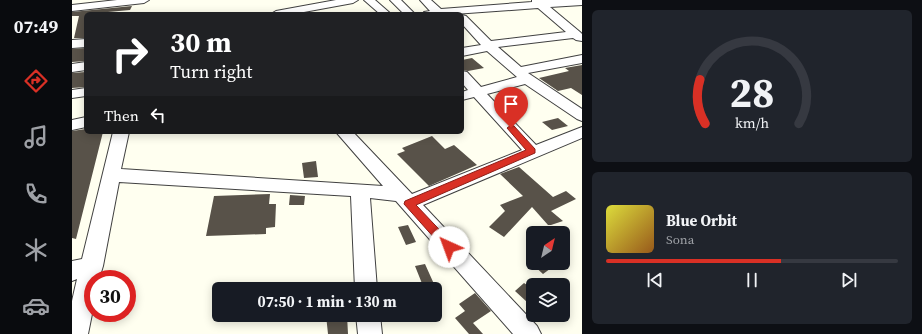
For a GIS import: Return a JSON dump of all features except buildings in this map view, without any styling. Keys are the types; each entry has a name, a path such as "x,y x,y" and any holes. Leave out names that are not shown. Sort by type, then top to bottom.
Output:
{"street":[{"path":"302,12 315,11 353,0"},
{"path":"369,0 384,12"},
{"path":"395,0 408,12"},
{"path":"425,0 432,12"},
{"path":"444,0 457,12"},
{"path":"72,8 102,2 145,4"},
{"path":"464,13 538,2 582,2"},
{"path":"538,2 579,37"},
{"path":"115,12 145,4"},
{"path":"72,18 84,16"},
{"path":"464,20 488,46 523,75 582,116"},
{"path":"464,52 488,46 579,37"},
{"path":"72,44 84,42"},
{"path":"464,96 479,92 523,75 582,59"},
{"path":"72,68 84,66"},
{"path":"464,77 532,151"},
{"path":"72,94 84,92"},
{"path":"72,125 84,122"},
{"path":"112,174 360,190 405,199 582,132"},
{"path":"76,328 92,266 121,134"},
{"path":"346,134 529,334"},
{"path":"360,190 366,282"},
{"path":"72,271 92,266"},
{"path":"369,322 370,334"}],"route":[{"path":"449,247 409,204 532,151 511,128"}]}
